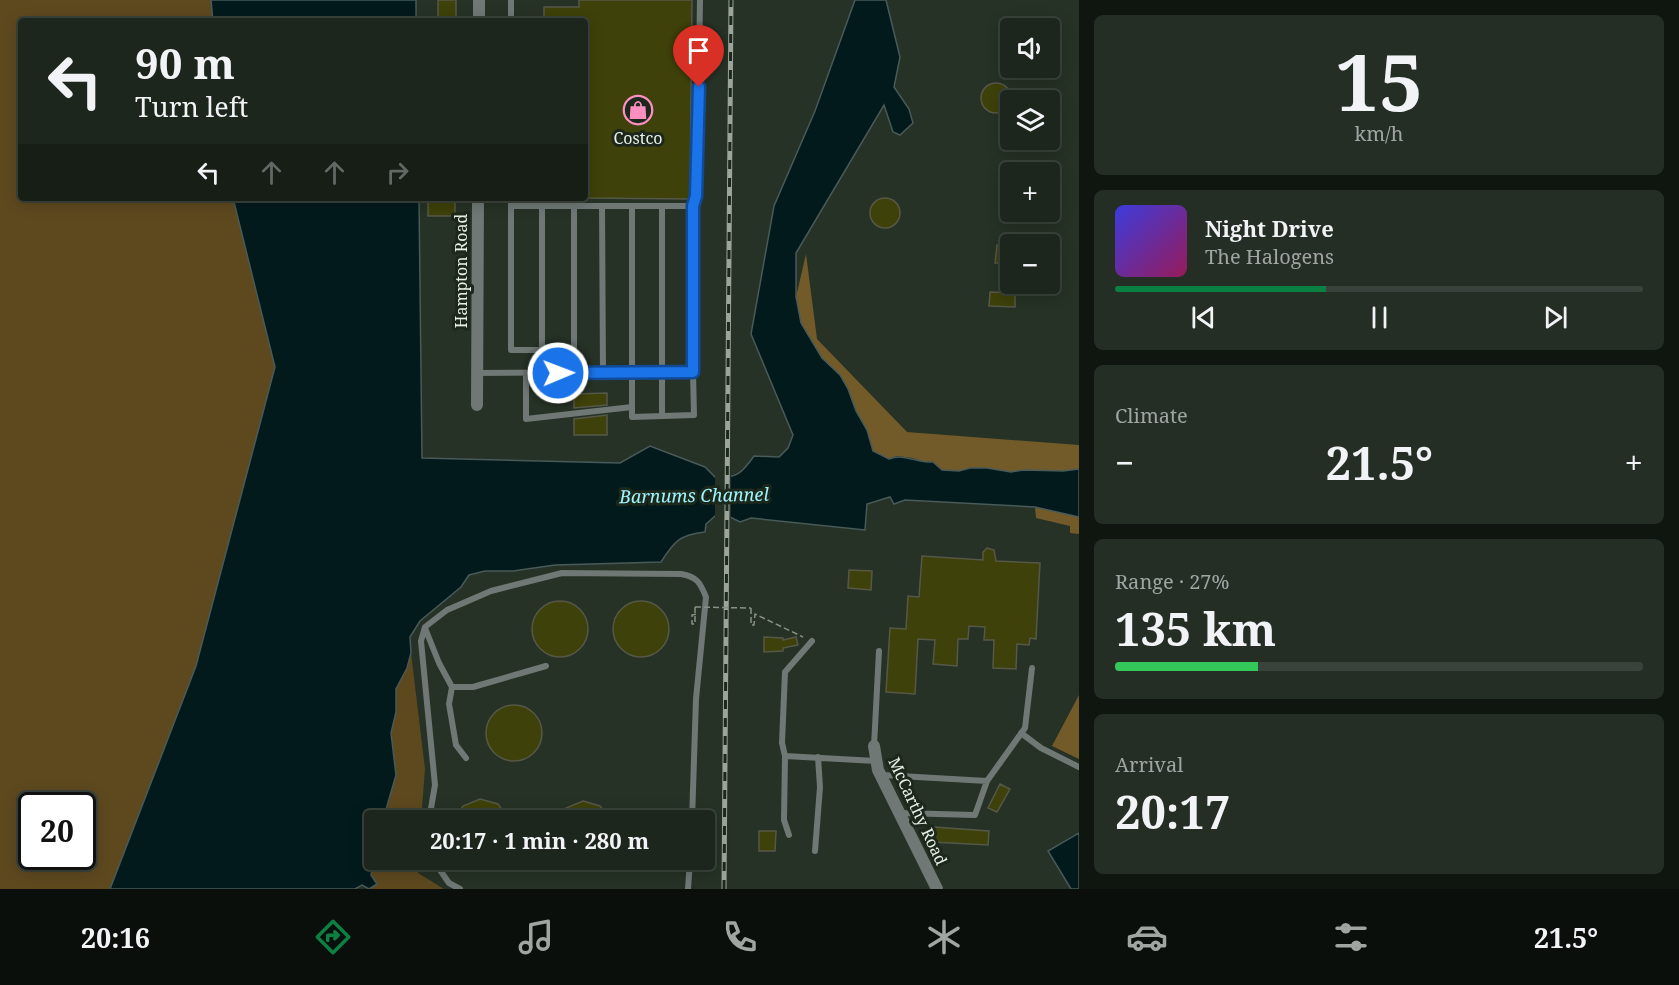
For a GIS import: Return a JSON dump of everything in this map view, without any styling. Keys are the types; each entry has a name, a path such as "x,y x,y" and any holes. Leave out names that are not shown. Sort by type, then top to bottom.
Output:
{"street":[{"path":"479,0 479,18"},
{"name":"Hampton Road","path":"477,405 478,201"},
{"name":"McCarthy Road","path":"874,746 880,775 937,889"}],"lane":[{"path":"511,0 511,18"},
{"path":"632,206 632,417 693,415 693,206 696,196 700,0"},
{"path":"511,201 511,350 542,350"},
{"path":"511,206 693,206"},
{"path":"542,206 542,373"},
{"path":"574,206 574,373"},
{"path":"603,206 603,373"},
{"path":"662,206 662,416"},
{"path":"477,373 693,372"},
{"path":"526,373 526,419 632,407"},
{"path":"431,810 435,785 421,641 425,627 447,610 491,591 562,573 681,574 695,577 706,597 696,699 692,810"},
{"path":"425,627 439,663 452,687 449,704 456,745 466,758"},
{"path":"789,836 784,820 785,756 782,744 785,672 812,641"},
{"path":"874,746 879,651"},
{"path":"452,687 473,687 546,666"},
{"path":"898,813 975,815 987,781 1025,728 1032,668"},
{"path":"1021,733 1041,748 1079,767"},
{"path":"785,756 877,761"},
{"path":"815,851 820,787 818,757"},
{"path":"880,775 987,781"},
{"path":"440,870 449,883 459,889"},
{"path":"688,889 689,870"}],"path":[{"path":"692,615 692,624 695,624 695,608 751,608 751,626 754,625 755,614 812,641"}],"shaded area":[{"path":"0,0 211,0 213,18 18,18 18,201 234,201 275,367 196,666 110,889 0,889"},
{"path":"806,254 817,339 907,432 1079,445 1079,469 1011,472 987,468 942,470 933,462 897,456 889,459 873,451 867,430 856,411 848,389 822,358 801,323 796,297"},
{"path":"1035,507 1079,517 1079,534 1070,533 1070,526 1036,518"},
{"path":"411,653 425,769 422,810 387,810 396,775 391,733 396,712 396,689 407,668"},
{"path":"1079,695 1079,759 1052,746"},
{"path":"372,870 418,870 418,873 444,889 370,889 377,884 371,875"}],"water":[{"path":"211,0 416,0 416,18 213,18"},
{"name":"Barnums Channel","path":"855,0 886,0 900,57 894,87 909,109 913,123 900,135 893,132 884,105 796,253 796,297 801,323 822,358 840,375 848,389 856,411 867,430 873,451 889,459 900,457 933,462 942,470 987,468 1011,472 1079,469 1079,517 1035,507 905,500 894,504 890,497 867,504 865,530 751,518 740,522 730,517 715,516 706,524 705,532 679,540 670,548 661,562 555,565 513,571 485,571 469,575 461,587 420,621 410,637 411,653 407,668 396,689 396,712 391,733 396,775 386,810 364,810 364,870 372,870 371,875 377,884 369,889 362,885 355,889 110,889 196,666 275,367 234,201 419,201 422,458 620,463 650,446 705,467 716,478 734,476 746,467 754,456 779,457 788,448 793,435 751,334 774,206 815,111"},
{"path":"1079,833 1079,889 1071,889 1048,851"}],"pier":[{"path":"715,476 731,476 731,519 715,519"}],"building":[{"path":"438,0 456,0 456,18 438,18"},
{"name":"Costco","path":"579,0 692,0 690,199 588,198 588,18 544,18 544,7 579,7"},
{"path":"996,83 1009,90 1000,90 1000,112 990,112 985,109 981,98 985,87"},
{"path":"885,198 896,202 900,213 896,224 885,228 874,224 870,213 874,202"},
{"path":"428,201 455,201 455,216 428,216"},
{"path":"997,245 1000,245 1000,263 995,263"},
{"path":"990,292 1015,294 1015,307 989,306"},
{"path":"607,393 607,405 574,408 574,394"},
{"path":"607,415 607,435 574,435 574,419"},
{"path":"987,548 994,550 996,561 1040,563 1036,639 1030,638 1029,645 1017,644 1016,669 993,668 994,640 984,640 985,627 969,626 968,639 958,639 957,666 933,664 935,640 918,639 915,694 886,692 890,628 906,629 908,596 919,597 922,556 983,560 983,552"},
{"path":"849,570 872,571 871,590 848,588"},
{"path":"560,601 571,603 580,609 586,618 588,629 586,640 580,649 571,655 560,657 549,655 540,649 534,640 532,629 534,618 540,609 549,603"},
{"path":"641,601 652,603 661,609 667,618 669,629 667,640 661,649 652,655 641,657 630,655 621,649 615,640 613,629 615,618 621,609 630,603"},
{"path":"764,637 783,638 783,640 796,637 798,645 783,648 783,651 764,652"},
{"path":"514,705 525,707 534,713 540,722 542,733 540,744 534,753 525,759 514,761 503,759 494,753 488,744 486,733 488,722 494,713 503,707"},
{"path":"1000,784 1010,789 997,812 988,808"},
{"path":"480,799 498,804 502,810 460,810 463,806"},
{"path":"583,801 600,806 603,810 565,810"},
{"path":"934,827 989,831 988,845 933,842"},
{"path":"759,831 776,831 775,851 759,851"}],"railway":[{"path":"724,889 731,0"}],"place":[{"name":"Costco","path":"638,110"}],"route":[{"path":"558,373 693,372 693,206 696,196 699,87"}]}
